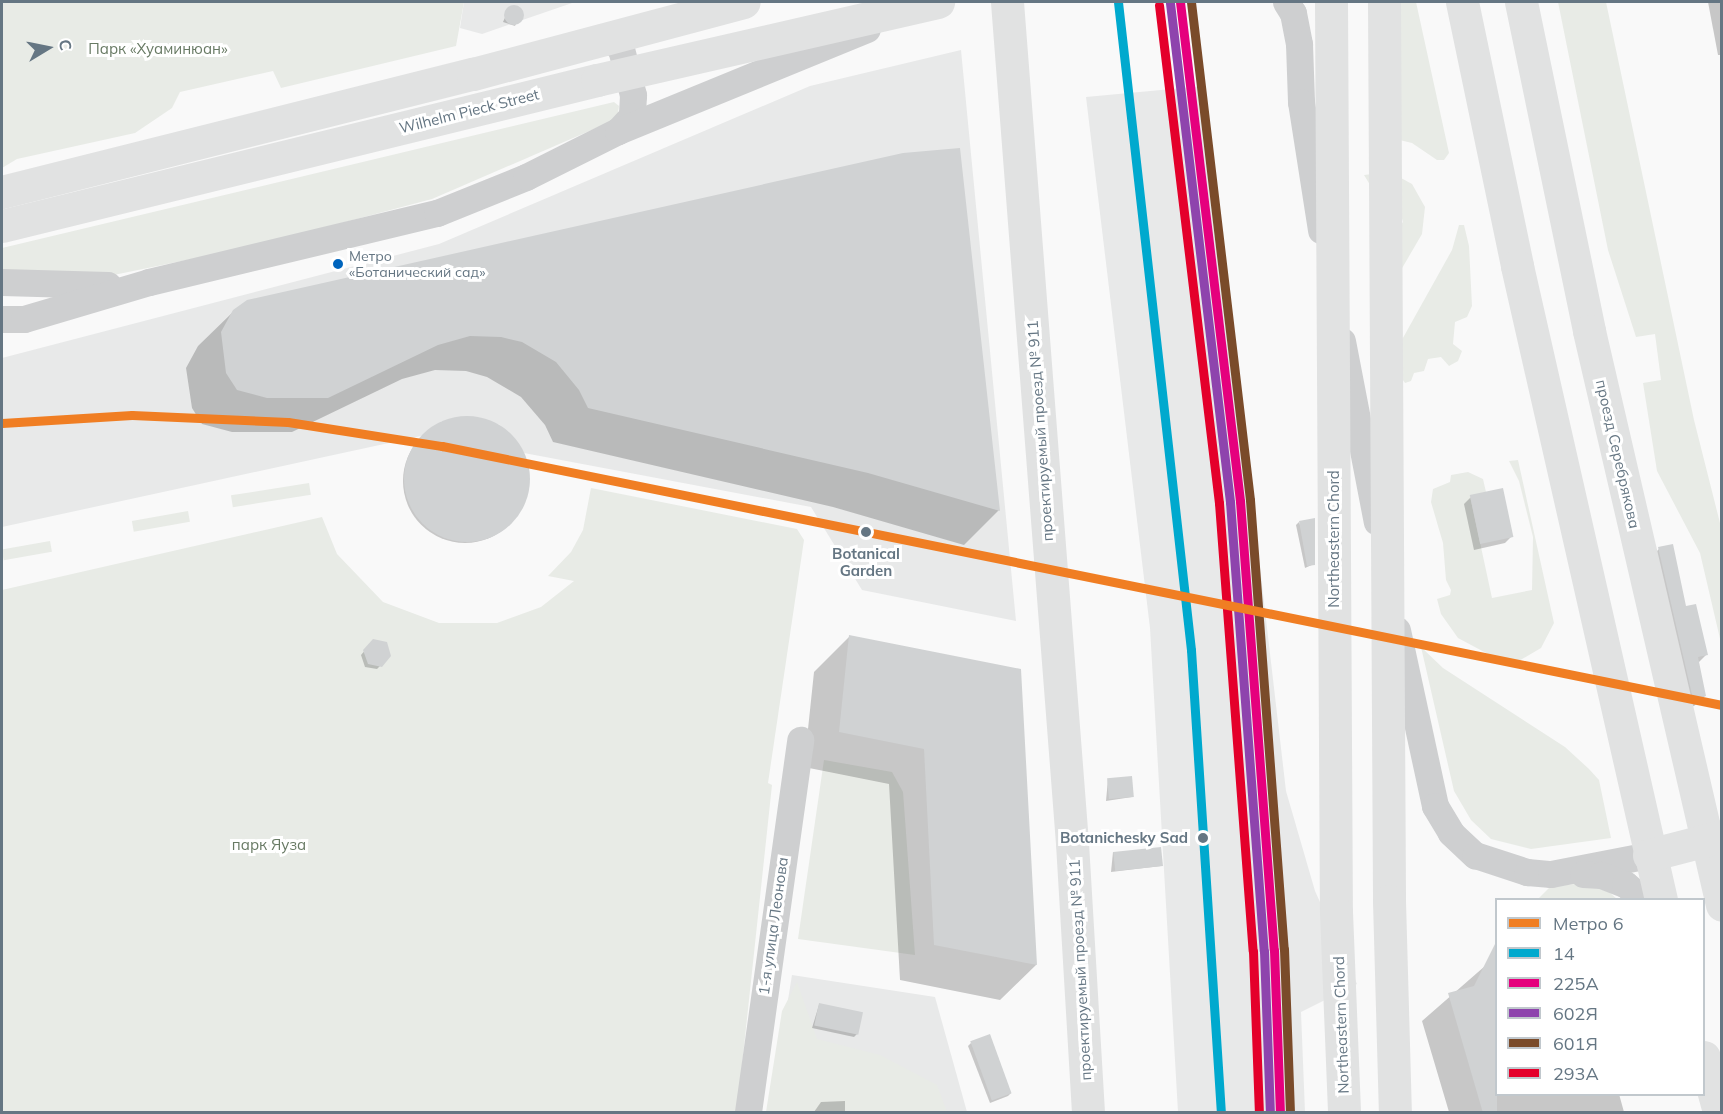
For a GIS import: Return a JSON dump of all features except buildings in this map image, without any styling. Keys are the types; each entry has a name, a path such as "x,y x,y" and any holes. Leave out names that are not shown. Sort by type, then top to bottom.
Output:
{"main road":[{"path":"2,192 744,2"},
{"name":"Wilhelm Pieck Street","path":"2,226 628,72 934,2"},
{"name":"проектируемый проезд № 911","path":"1007,2 1072,843 1088,1113"},
{"name":"Northeastern Chord","path":"1331,2 1336,901 1344,1113"},
{"path":"1384,2 1388,878 1395,1113"},
{"path":"1451,2 1472,57"},
{"path":"1462,2 1472,57 1660,898"},
{"path":"1513,2 1532,60"},
{"name":"проезд Серебрякова","path":"1521,2 1595,358 1714,837 1722,905"},
{"path":"1649,855 1714,837"},
{"path":"1705,1061 1719,1113"}],"street":[{"path":"2,319 24,319 149,282 438,213 526,177 618,131 934,2"},
{"path":"1286,2 1293,13 1299,44 1301,102 1322,232 1398,637 1435,806 1450,833 1475,855 1501,866 1551,874 1601,875 1625,884 1642,898"},
{"path":"601,40 617,44 628,72 635,107 632,116 618,131"},
{"path":"2,282 98,286 149,282"},
{"name":"1-я улица Леонова","path":"748,1113 800,740"},
{"path":"1551,874 1649,855"}],"shaded area":[{"path":"464,2 575,2 482,34 460,28"},
{"path":"961,50 1016,621 862,590 811,507 524,453 500,425 478,417 442,421 421,436 2,527 2,358 439,244 810,86"},
{"path":"1204,86 1286,791 1315,891 1357,984 1301,1012 1305,1112 1178,1112 1150,628 1086,97"},
{"path":"792,975 935,997 967,1112 770,1112"}],"green space":[{"name":"Парк «Хуаминюан»","path":"2,2 464,2 456,46 281,88 273,71 180,92 172,108 135,133 17,159 2,168"},
{"path":"1400,2 1416,2 1449,153 1444,160 1437,160 1412,143 1387,137"},
{"path":"1558,2 1606,2 1694,420 1721,527 1721,643 1700,553 1657,471 1643,383 1661,380 1655,334 1636,337 1608,250"},
{"path":"614,102 619,106 617,119 432,199 255,246 99,278 2,273 2,248"},
{"path":"1390,172 1412,184 1425,207 1422,234 1394,282 1392,235 1403,222 1395,195 1375,193 1364,175"},
{"path":"1459,225 1464,225 1469,246 1472,306 1467,317 1455,322 1453,344 1462,351 1458,361 1449,366 1441,357 1428,359 1424,371 1414,373 1411,381 1405,383 1401,377 1399,345 1452,250"},
{"path":"1518,460 1554,623 1541,648 1517,662 1503,662 1458,638 1441,614 1437,599 1450,595 1451,590 1446,580 1443,543 1431,502 1433,489 1450,482 1451,475 1468,472 1483,479 1486,492 1470,496 1492,598 1532,590 1533,537 1519,481 1509,461"},
{"path":"309,483 311,495 233,507 231,495"},
{"name":"парк Яуза","path":"591,488 797,529 804,540 768,783 772,785 737,1112 2,1112 2,590 322,517 337,554 383,602 439,623 497,623 541,607 574,581 548,576 571,552 583,530"},
{"path":"188,511 190,522 134,532 132,521"},
{"path":"50,541 52,552 4,560 2,549"},
{"path":"1421,647 1443,668 1565,747 1589,769 1599,780 1611,838 1531,849 1491,839 1471,820 1454,791"},
{"path":"824,760 892,772 903,792 915,955 798,939"},
{"path":"1583,883 1609,892 1616,898 1539,898 1550,887"},
{"path":"797,982 817,1039 880,1055 937,1085 947,1112 766,1112 782,1011"}],"metro line":[{"name":"6","path":"2,423 132,415 288,422 442,446 1722,705"}],"transit line":[{"name":"14","path":"1118,2 1191,650 1221,1112"},
{"name":"225А","path":"1180,2 1240,501 1274,950 1280,1112"},
{"name":"601Я","path":"1191,2 1250,500 1284,949 1290,1112"},
{"name":"602Я","path":"1170,3 1230,502 1264,951 1270,1112"},
{"name":"293А","path":"1159,5 1219,503 1253,951 1259,1112"}],"place":[{"name":"Метро «Ботанический сад»","path":"338,264"},
{"name":"Botanical Garden","path":"866,532"},
{"name":"Botanichesky Sad","path":"1203,838"}]}
